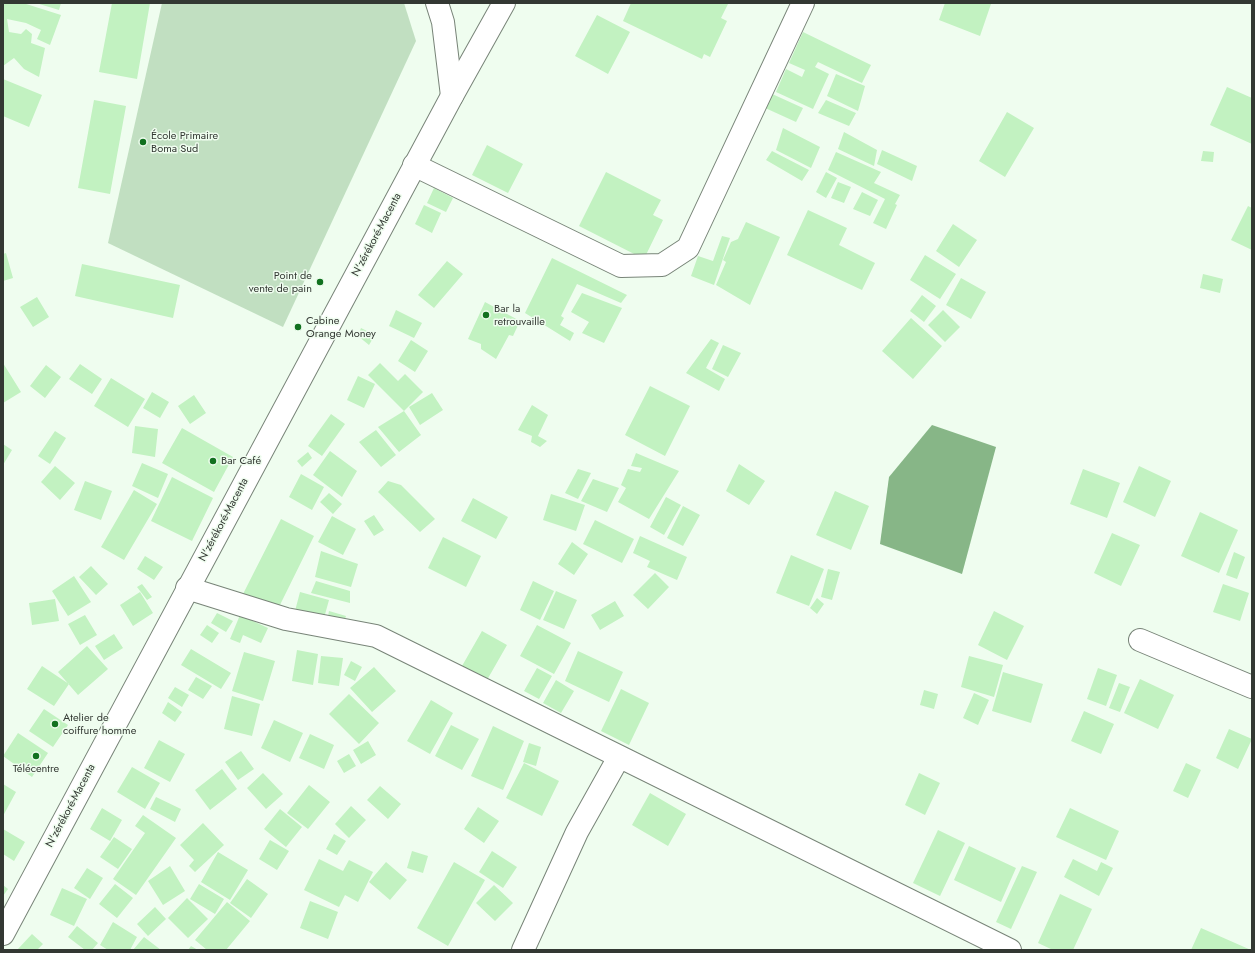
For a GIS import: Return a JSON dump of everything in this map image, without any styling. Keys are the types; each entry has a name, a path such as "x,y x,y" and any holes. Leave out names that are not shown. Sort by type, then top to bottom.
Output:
{"main road":[{"path":"437,3 443,22 452,96"},
{"name":"N'zérékoré-Macenta","path":"3,934 414,165 504,3"},
{"path":"414,165 621,266 662,265 688,248 803,3"},
{"path":"187,588 286,619 376,636 1010,950"},
{"path":"1140,640 1252,687"},
{"path":"523,950 577,832 619,756"}],"shaded area":[{"path":"162,3 404,3 416,41 283,327 108,243"},
{"path":"932,425 996,447 962,574 880,544 889,477"}],"building":[{"path":"3,3 23,3 61,15 50,45 37,39 41,30 26,23 7,19 9,32 21,34 26,29 32,34 31,43 45,48 39,77 24,69 14,58 3,66"},
{"path":"36,3 61,3 59,10"},
{"path":"112,3 150,3 137,79 99,72"},
{"path":"631,3 725,3 728,4 721,18 727,21 710,57 704,54 702,59 623,21"},
{"path":"945,3 991,4 980,36 939,20"},
{"path":"597,15 630,32 608,74 575,56"},
{"path":"803,32 871,65 862,83 818,62 815,67 829,74 813,109 776,92 786,69 802,77 805,70 789,63"},
{"path":"836,74 865,86 858,111 827,96"},
{"path":"3,79 42,95 29,127 3,116"},
{"path":"1227,87 1252,98 1252,144 1210,125"},
{"path":"770,93 803,108 796,122 763,107"},
{"path":"94,100 126,106 110,194 78,188"},
{"path":"826,100 856,113 849,126 818,113"},
{"path":"1007,112 1034,128 1005,177 979,161"},
{"path":"783,128 820,147 811,168 776,150"},
{"path":"844,132 877,150 874,166 838,149"},
{"path":"487,145 523,164 508,193 472,175"},
{"path":"882,150 917,166 912,181 877,164"},
{"path":"772,151 809,170 802,181 766,160"},
{"path":"1203,151 1214,152 1213,162 1201,161"},
{"path":"836,152 881,172 874,183 900,195 886,229 873,223 885,199 828,170"},
{"path":"606,172 661,200 653,215 663,220 644,259 579,226"},
{"path":"826,172 837,178 826,198 816,192"},
{"path":"838,182 851,187 844,203 831,198"},
{"path":"434,188 453,198 446,212 427,203"},
{"path":"862,192 878,200 870,216 853,209"},
{"path":"424,205 441,213 432,233 415,224"},
{"path":"1248,206 1252,208 1252,250 1231,240"},
{"path":"808,210 847,228 839,245 875,263 862,290 787,255"},
{"path":"746,222 780,237 750,305 716,285 726,262 723,260 731,242 738,239"},
{"path":"953,224 977,240 959,267 936,251"},
{"path":"722,236 730,238 714,285 691,276 698,256 713,261"},
{"path":"6,253 13,278 3,281 3,254"},
{"path":"925,255 956,274 940,299 910,280"},
{"path":"552,258 627,295 621,303 577,284 561,316 564,318 560,325 574,333 570,341 525,313"},
{"path":"447,261 463,274 434,308 418,295"},
{"path":"82,264 180,285 173,318 75,296"},
{"path":"1203,274 1223,279 1220,293 1200,288"},
{"path":"961,278 986,292 971,319 946,305"},
{"path":"582,293 622,308 604,343 582,333 589,322 571,312"},
{"path":"922,295 936,306 924,322 910,311"},
{"path":"37,297 49,317 33,327 20,307"},
{"path":"485,302 520,321 513,336 509,335 496,359 481,349 481,344 468,339"},
{"path":"396,310 422,323 414,338 389,326"},
{"path":"943,310 960,327 945,342 928,325"},
{"path":"911,318 942,346 913,379 882,351"},
{"path":"361,328 375,335 369,345 358,336"},
{"path":"711,339 719,343 706,368 725,379 719,391 686,373"},
{"path":"411,340 428,351 415,372 398,361"},
{"path":"723,345 741,353 728,377 712,369"},
{"path":"3,363 21,392 3,403"},
{"path":"380,363 398,381 405,374 423,392 404,411 368,375"},
{"path":"80,364 102,379 92,394 69,379"},
{"path":"46,365 61,377 45,398 30,386"},
{"path":"358,376 375,384 364,408 347,400"},
{"path":"111,378 145,399 128,427 94,406"},
{"path":"650,386 690,406 665,456 625,435"},
{"path":"152,392 169,402 160,418 143,408"},
{"path":"432,393 443,410 420,425 409,407"},
{"path":"194,395 206,413 190,424 178,406"},
{"path":"532,405 548,415 538,436 547,441 540,447 531,442 532,436 518,430"},
{"path":"404,411 421,435 399,452 378,427"},
{"path":"331,414 345,424 322,456 308,446"},
{"path":"135,426 158,429 155,457 132,453"},
{"path":"182,428 233,457 214,492 162,463"},
{"path":"376,430 396,455 381,467 359,442"},
{"path":"55,431 66,438 50,464 38,456"},
{"path":"3,444 12,450 3,465"},
{"path":"330,451 357,471 342,497 313,475"},
{"path":"308,452 312,458 302,467 297,461"},
{"path":"636,453 679,471 649,519 618,502 626,488 621,485 628,469 640,472 642,468 631,466"},
{"path":"142,463 168,474 158,498 132,486"},
{"path":"739,464 765,481 749,505 726,491"},
{"path":"55,466 75,483 60,500 41,482"},
{"path":"1139,466 1171,481 1155,517 1123,502"},
{"path":"578,469 591,473 578,499 565,493"},
{"path":"1083,469 1120,483 1107,518 1070,504"},
{"path":"301,474 324,487 312,510 289,497"},
{"path":"172,477 213,498 192,541 151,521"},
{"path":"593,479 619,488 607,512 581,501"},
{"path":"85,481 112,491 101,520 74,510"},
{"path":"388,481 401,485 435,519 420,532 378,492"},
{"path":"134,490 157,504 124,560 101,547"},
{"path":"835,491 869,506 851,550 816,535"},
{"path":"329,493 342,504 333,514 320,502"},
{"path":"551,494 585,505 576,531 543,520"},
{"path":"666,497 681,505 664,535 650,527"},
{"path":"473,498 508,517 496,539 461,521"},
{"path":"683,506 700,515 683,546 667,538"},
{"path":"1200,512 1238,530 1219,573 1181,556"},
{"path":"374,515 384,530 374,536 364,521"},
{"path":"332,516 356,529 343,555 318,542"},
{"path":"281,519 314,536 277,611 243,594"},
{"path":"595,520 634,539 622,563 583,544"},
{"path":"1112,533 1140,545 1121,586 1094,573"},
{"path":"640,536 687,557 677,580 647,567 650,561 633,553"},
{"path":"443,537 481,556 466,587 428,568"},
{"path":"572,542 588,554 574,575 558,564"},
{"path":"321,551 358,564 351,587 315,577"},
{"path":"1234,552 1245,557 1237,579 1226,575"},
{"path":"791,555 824,569 809,606 776,593"},
{"path":"145,556 163,567 154,580 137,569"},
{"path":"91,566 108,584 96,595 79,577"},
{"path":"828,569 840,572 832,600 821,597"},
{"path":"655,573 669,587 648,609 633,595"},
{"path":"74,576 91,602 68,616 52,591"},
{"path":"316,581 350,591 350,603 311,593"},
{"path":"533,581 554,591 540,620 520,610"},
{"path":"142,584 152,597 147,600 137,587"},
{"path":"1223,584 1249,593 1240,621 1213,612"},
{"path":"556,591 577,600 564,629 543,620"},
{"path":"140,592 153,613 133,626 120,605"},
{"path":"300,592 329,600 324,618 295,611"},
{"path":"817,598 824,604 817,614 810,608"},
{"path":"55,599 59,621 32,625 29,603"},
{"path":"615,601 624,616 600,630 591,615"},
{"path":"329,611 346,616 343,625 327,621"},
{"path":"994,611 1024,626 1007,660 978,645"},
{"path":"217,613 233,621 226,632 211,623"},
{"path":"85,615 97,635 80,645 68,624"},
{"path":"240,615 268,628 261,643 243,635 240,643 230,639"},
{"path":"207,625 219,633 212,643 200,635"},
{"path":"537,625 571,643 554,674 520,656"},
{"path":"482,631 507,645 487,680 462,666"},
{"path":"114,634 123,648 104,660 95,646"},
{"path":"87,646 108,669 78,695 58,672"},
{"path":"191,649 231,673 221,689 181,665"},
{"path":"297,650 318,654 313,685 292,681"},
{"path":"578,651 623,672 609,702 565,681"},
{"path":"244,652 275,661 263,701 232,691"},
{"path":"321,656 343,658 339,686 318,683"},
{"path":"969,656 1003,665 994,697 961,687"},
{"path":"351,661 362,667 355,681 344,675"},
{"path":"42,666 69,684 54,706 27,689"},
{"path":"374,667 396,691 372,712 350,688"},
{"path":"537,668 552,676 539,699 524,691"},
{"path":"1098,668 1117,675 1106,706 1087,699"},
{"path":"1003,672 1043,684 1031,723 992,711"},
{"path":"196,677 212,686 203,699 188,690"},
{"path":"1140,679 1174,695 1158,729 1124,713"},
{"path":"556,680 574,691 561,713 543,703"},
{"path":"1119,683 1130,687 1120,712 1109,708"},
{"path":"175,687 189,695 182,707 168,698"},
{"path":"621,689 649,703 629,745 601,731"},
{"path":"924,690 938,694 934,709 920,705"},
{"path":"974,693 989,700 978,725 963,718"},
{"path":"349,694 379,723 359,744 329,714"},
{"path":"232,696 260,704 252,736 224,729"},
{"path":"431,700 453,713 430,754 407,741"},
{"path":"168,702 182,712 175,722 162,713"},
{"path":"44,709 68,725 53,747 29,731"},
{"path":"1084,711 1114,724 1101,754 1071,741"},
{"path":"274,720 303,733 290,762 261,748"},
{"path":"451,725 479,739 462,770 435,756"},
{"path":"493,726 524,741 503,790 471,776"},
{"path":"1229,729 1252,739 1238,769 1216,758"},
{"path":"18,733 48,753 32,777 3,756"},
{"path":"310,734 334,745 324,769 299,758"},
{"path":"159,740 185,754 170,782 144,768"},
{"path":"368,741 376,755 361,764 353,750"},
{"path":"529,743 541,747 536,766 523,762"},
{"path":"241,751 254,769 238,780 225,762"},
{"path":"349,754 356,766 344,773 337,761"},
{"path":"524,763 559,781 542,816 506,798"},
{"path":"1186,763 1201,770 1188,798 1173,791"},
{"path":"132,767 160,783 145,809 117,792"},
{"path":"222,769 237,789 210,810 195,790"},
{"path":"263,773 283,794 266,809 247,788"},
{"path":"919,773 940,783 925,815 905,805"},
{"path":"3,784 16,792 3,816"},
{"path":"309,785 330,802 308,829 287,813"},
{"path":"380,786 401,804 388,819 367,800"},
{"path":"650,793 686,814 668,846 632,825"},
{"path":"156,797 181,809 175,822 150,809"},
{"path":"351,806 366,820 349,838 335,824"},
{"path":"478,807 499,821 484,843 464,829"},
{"path":"102,808 122,820 110,841 90,829"},
{"path":"1070,808 1119,831 1106,860 1056,837"},
{"path":"280,809 302,827 286,847 264,829"},
{"path":"143,815 176,838 136,895 113,879 145,833 135,826"},
{"path":"203,823 224,845 195,872 189,866 194,860 180,845"},
{"path":"3,829 25,842 14,861 3,854"},
{"path":"938,830 965,843 940,896 913,883"},
{"path":"334,834 346,841 337,855 326,849"},
{"path":"114,837 132,849 118,869 100,857"},
{"path":"270,840 289,851 277,870 259,859"},
{"path":"969,846 1016,868 1001,902 954,880"},
{"path":"412,851 428,856 423,873 407,868"},
{"path":"492,851 517,867 503,888 479,872"},
{"path":"218,852 248,870 230,900 201,882"},
{"path":"319,859 343,871 349,860 373,872 358,902 345,895 339,907 304,890"},
{"path":"1073,859 1097,871 1101,862 1113,868 1099,896 1064,877"},
{"path":"386,862 407,880 390,900 369,882"},
{"path":"454,862 485,880 448,946 417,928"},
{"path":"170,866 185,891 163,905 148,881"},
{"path":"1022,866 1037,872 1011,929 996,922"},
{"path":"87,868 103,878 90,899 74,888"},
{"path":"247,879 268,894 251,918 230,903"},
{"path":"115,884 133,898 117,918 99,904"},
{"path":"199,884 224,899 215,914 190,899"},
{"path":"3,885 8,889 3,896"},
{"path":"494,885 513,903 495,921 476,903"},
{"path":"62,888 87,899 74,926 50,915"},
{"path":"1060,894 1092,909 1073,950 1053,950 1038,943"},
{"path":"187,898 208,919 188,938 168,918"},
{"path":"310,901 338,912 328,939 300,928"},
{"path":"227,902 250,921 226,950 207,950 195,940"},
{"path":"155,907 166,919 148,936 137,924"},
{"path":"113,922 137,937 130,950 108,950 100,945"},
{"path":"77,926 98,943 92,950 85,950 68,937"},
{"path":"1201,928 1251,950 1191,950"},
{"path":"32,934 43,944 37,950 17,950"},
{"path":"144,937 161,950 133,950"},
{"path":"191,946 198,950 188,950"}],"place":[{"name":"École Primaire Boma Sud","path":"143,142"},
{"name":"Point de vente de pain","path":"320,282"},
{"name":"Bar la retrouvaille","path":"486,315"},
{"name":"Cabine Orange Money","path":"298,327"},
{"name":"Bar Café","path":"213,461"},
{"name":"Atelier de coiffure homme","path":"55,724"},
{"name":"Télécentre","path":"36,756"}]}
